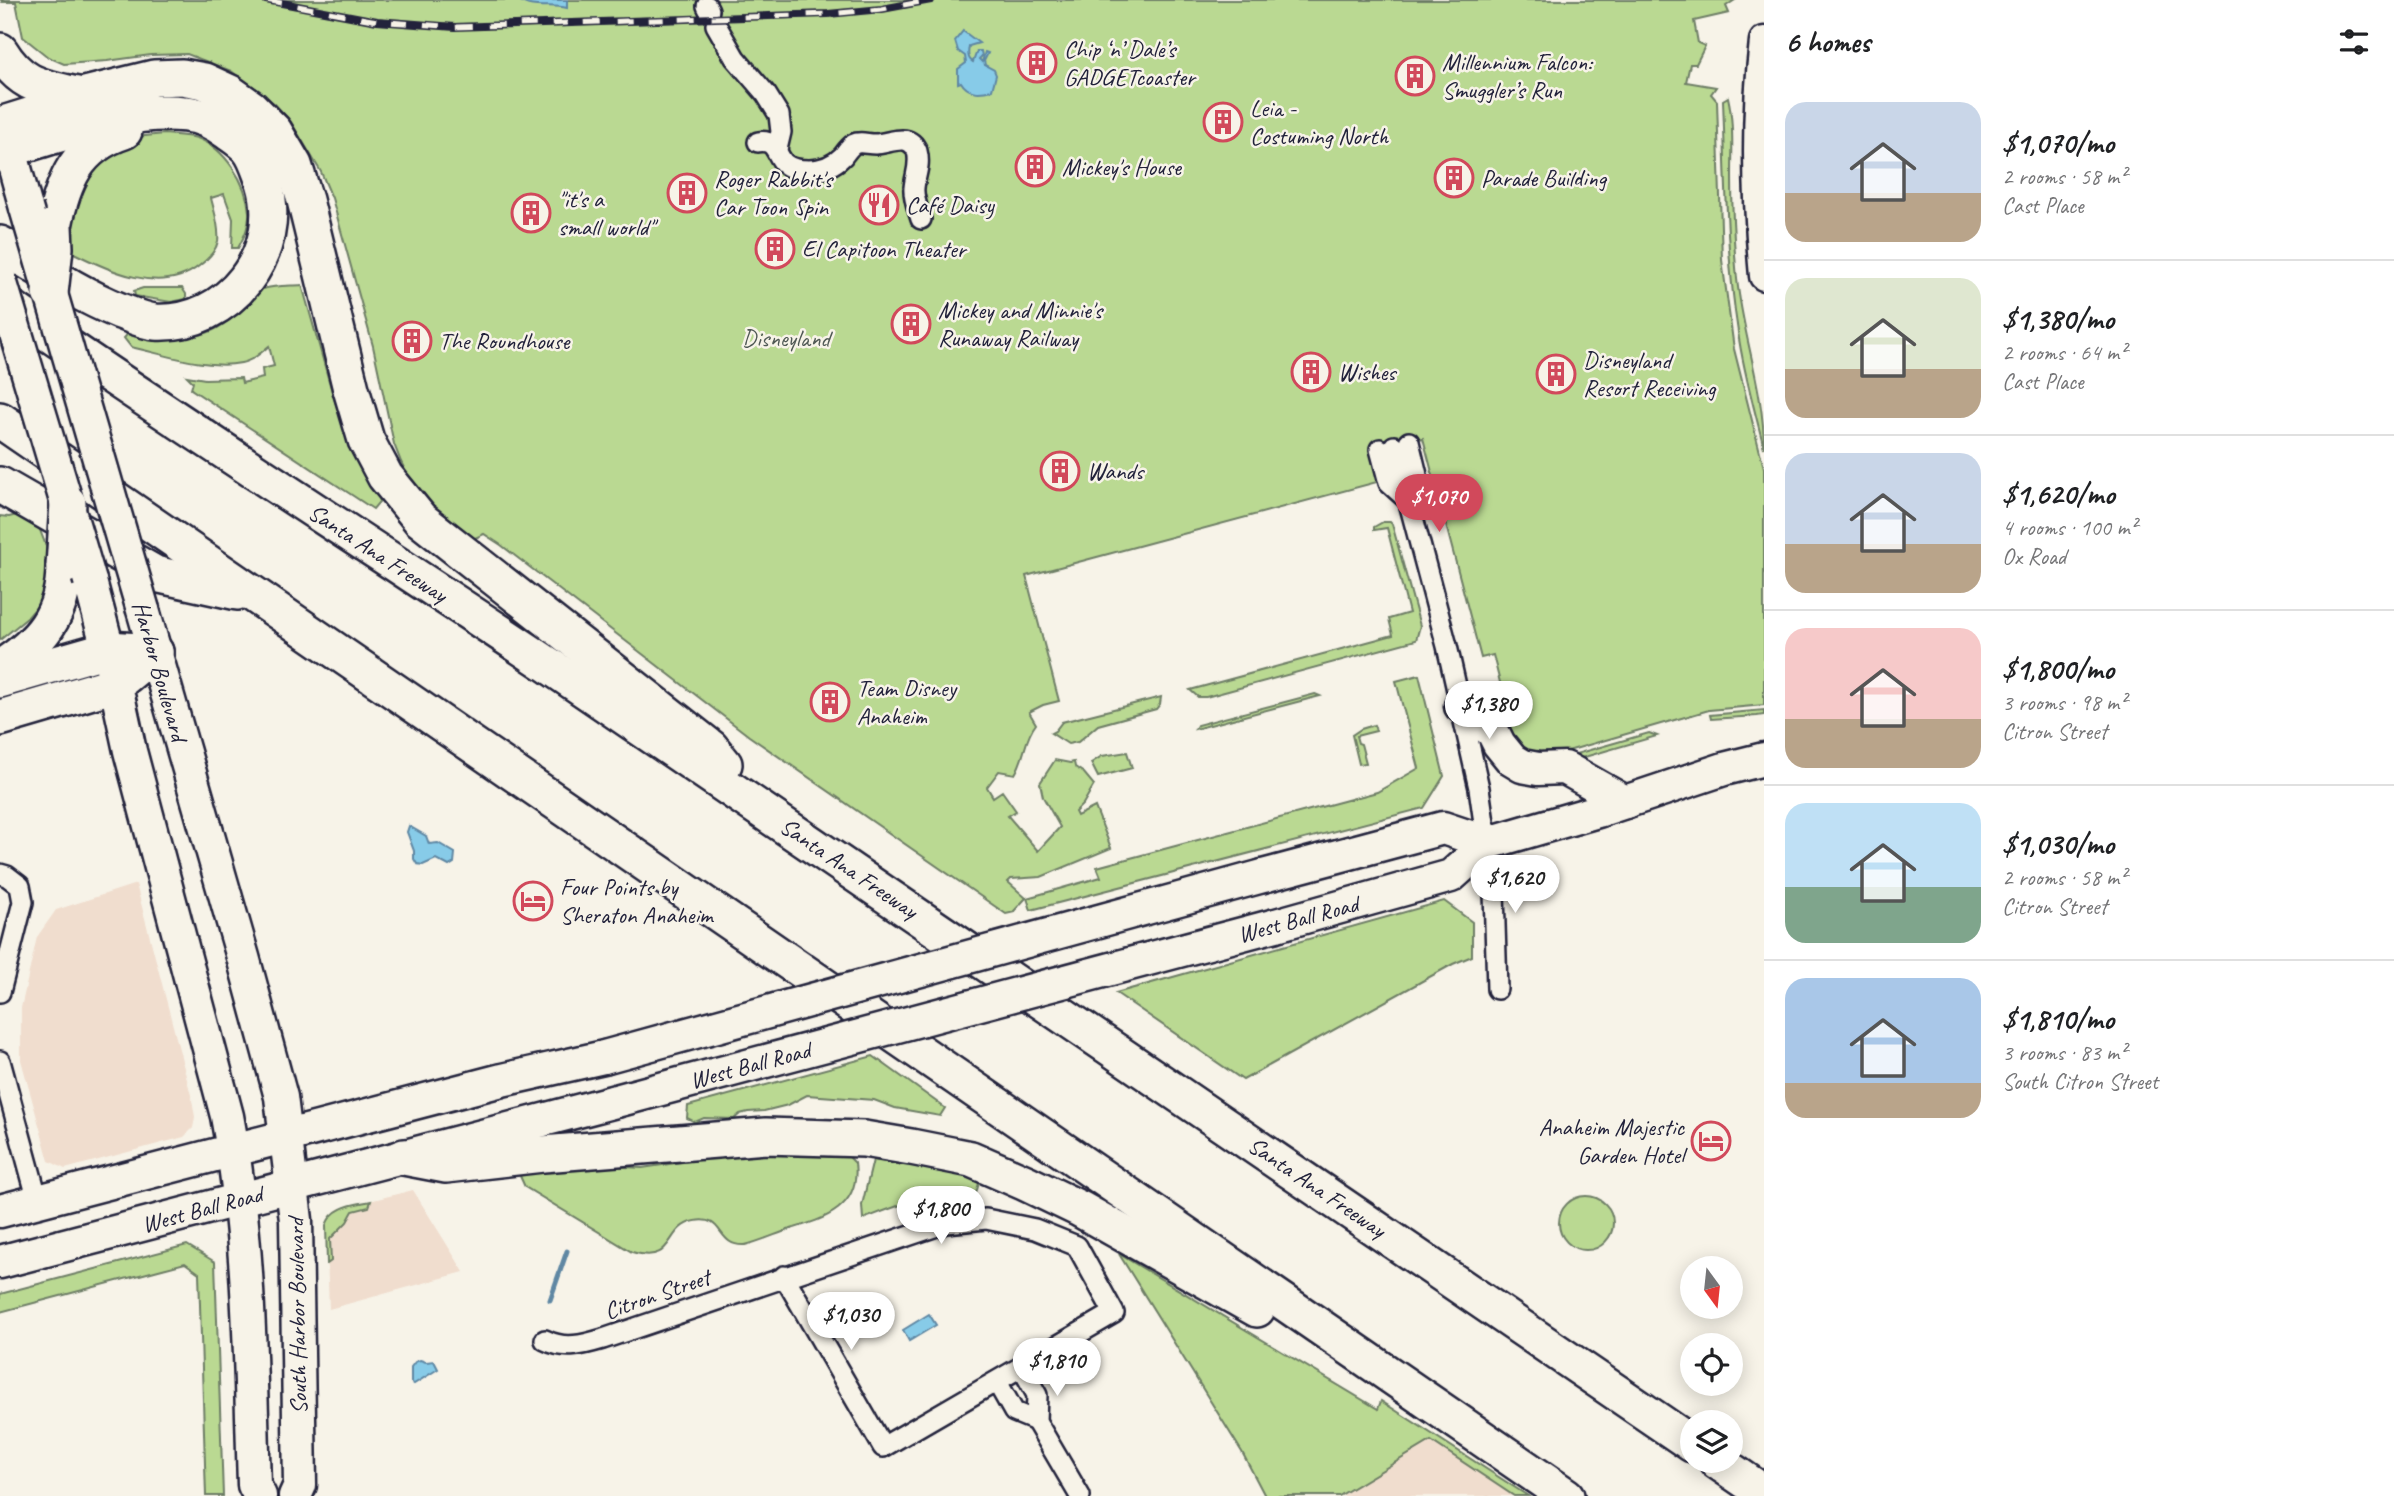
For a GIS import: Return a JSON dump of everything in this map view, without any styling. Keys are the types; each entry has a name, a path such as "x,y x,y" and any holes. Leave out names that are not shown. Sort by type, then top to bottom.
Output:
{"highway":[{"path":"0,51 24,79 42,87 81,96"},
{"path":"2,132 81,96 154,78 182,77 204,81 230,93 251,108 274,131 294,165 353,397 366,440 386,476 420,519 711,748 757,806"},
{"path":"0,244 87,298 152,322 183,320 226,299 244,283 258,261 266,241 270,219 268,196 250,150 220,126 187,114 129,115 2,132"},
{"path":"50,293 55,248 40,217 58,206 81,156 95,144 134,127 149,115"},
{"name":"Santa Ana Freeway","path":"0,300 919,915 1680,1436"},
{"path":"0,420 1566,1496"},
{"path":"0,485 155,574 254,595"},
{"path":"0,668 29,648 44,631 59,605 64,587 77,573 68,503"},
{"path":"0,680 108,649 155,652"},
{"path":"0,718 116,684 155,652"},
{"path":"404,1157 446,1166 543,1154 766,1136 864,1139 971,1159 1080,1209 1461,1424"},
{"path":"1743,1458 1764,1459"},
{"path":"1735,1473 1764,1493"}],"main road":[{"path":"1764,41 1760,79 1758,190 1764,276"},
{"path":"2,132 40,217"},
{"path":"0,280 68,503"},
{"name":"Harbor Boulevard","path":"50,293 243,957 281,1097 287,1135"},
{"name":"Harbor Boulevard","path":"77,573 108,649 130,751 227,1116 240,1199"},
{"path":"1461,706 1493,732 1512,760 1522,766 1538,769 1565,768 1625,802"},
{"name":"West Ball Road","path":"0,1262 616,1101 1451,876 1488,843 1764,759"},
{"name":"West Ball Road","path":"0,1211 502,1080 604,1057 1443,828 1488,843"},
{"name":"South Harbor Boulevard","path":"287,1135 293,1185 298,1287 300,1485 295,1496"},
{"name":"South Harbor Boulevard","path":"240,1199 248,1292 254,1485 260,1496"}],"street":[{"path":"711,14 735,58 766,94 779,115 781,132 777,149"},
{"path":"758,142 771,143 790,167 811,170 834,163 847,149 860,142 877,144 907,140 914,145 918,157 919,169 914,192 921,219"},
{"path":"1410,501 1389,483 1394,446 1417,475 1410,501 1461,706 1488,843 1494,892 1497,989"},
{"path":"0,874 8,876 20,886 23,902 0,992"},
{"path":"1,1073 38,1201"},
{"name":"Citron Street","path":"545,1340 556,1345 579,1346 784,1276 946,1223 986,1219 1035,1228 1077,1247 1114,1313 883,1447 784,1276"},
{"path":"1022,1368 1037,1395 1036,1421 1080,1496"},
{"path":"996,1382 1014,1412 1036,1421"}],"shaded area":[{"path":"136,884 192,1099 195,1117 193,1128 184,1137 65,1169 49,1161 21,1060 21,1008 37,937 56,910"},
{"path":"413,1190 464,1272 329,1309 328,1219 338,1209"},
{"path":"1431,1441 1514,1496 1339,1496 1344,1493"}],"green space":[{"name":"Disneyland","path":"1,0 1735,0 1726,6 1729,13 1694,21 1698,43 1705,46 1696,64 1690,64 1686,82 1716,87 1711,94 1717,101 1722,260 1734,349 1764,468 1764,705 1709,710 1554,755 1538,754 1519,746 1505,729 1510,722 1493,655 1481,658 1423,438 1380,449 1377,482 1026,576 1059,701 1029,712 1036,724 1015,774 999,771 987,787 993,797 1002,791 1016,811 1008,816 1038,851 1060,827 1043,797 1040,783 1055,760 1074,762 1075,767 1094,785 1075,812 1077,816 1095,807 1111,848 1041,877 1011,879 1008,882 1026,898 1015,912 1006,914 749,736 501,545 484,534 473,539 451,524 411,482 394,444 373,346 332,198 321,172 291,122 275,104 231,71 187,54 64,64 48,57 23,37 16,2"},
{"path":"1728,97 1732,127 1732,203 1737,279 1761,406 1764,448 1743,361 1731,275 1723,100"},
{"path":"164,134 197,138 217,150 233,168 244,190 249,212 248,226 238,248 232,248 233,219 224,194 211,198 218,230 215,248 202,264 184,275 168,279 134,277 100,266 70,251 69,241 80,179 107,150 136,137"},
{"path":"302,285 344,426 384,496 373,509 191,389 193,382 187,376 205,379 241,378 242,383 263,378 262,369 274,366 269,346 245,362 228,365 186,360 131,347 124,338 132,329 174,337 199,335 223,325 252,296 263,289"},
{"path":"143,288 182,288 186,299 171,302 135,296 134,291"},
{"path":"21,514 38,525 51,559 40,603 27,618 0,640 0,516"},
{"path":"1383,522 1392,524 1420,626 1416,640 1206,697 1198,697 1190,690 1393,635 1389,619 1409,613 1387,528 1374,530 1374,527"},
{"path":"1419,675 1444,776 1424,808 1031,910 1027,898 1101,877 1097,867 1377,792 1419,768 1396,681"},
{"path":"1315,694 1320,696 1195,729 1197,725"},
{"path":"1161,697 1156,709 1098,725 1078,742 1068,744 1051,733 1062,722"},
{"path":"1764,710 1764,715 1757,716 1711,719 1710,715"},
{"path":"1374,725 1376,731 1356,736 1366,763 1359,764 1352,735"},
{"path":"1649,733 1657,736 1557,765 1555,760"},
{"path":"1127,752 1132,768 1098,777 1091,763 1102,756"},
{"path":"1444,901 1472,922 1472,956 1243,1080 1116,993"},
{"path":"873,1056 945,1108 940,1116 895,1108 874,1100 807,1095 788,1105 740,1114 734,1119 704,1118 695,1122 687,1118 688,1106"},
{"path":"783,1150 848,1156 855,1163 855,1178 846,1201 838,1209 816,1221 745,1245 729,1241 711,1222 695,1221 678,1230 663,1249 646,1255 632,1252 525,1187 520,1176 573,1164 642,1168"},
{"path":"873,1160 941,1169 980,1180 976,1193 964,1191 936,1195 863,1219 862,1205"},
{"path":"1586,1196 1605,1204 1613,1223 1605,1242 1586,1250 1567,1242 1559,1223 1567,1204"},
{"path":"371,1201 369,1207 353,1211 347,1222 330,1239 331,1261 327,1264 326,1225 329,1219 344,1207"},
{"path":"187,1245 215,1262 223,1496 206,1496 199,1273 185,1263 0,1312 0,1294"},
{"path":"1119,1254 1378,1409 1381,1401 1528,1496 1514,1496 1431,1441 1339,1496 1265,1496 1242,1452"}],"water":[{"path":"519,0 567,0 567,8 530,5"},
{"path":"963,31 979,43 969,46 968,55 971,61 973,62 977,51 981,51 982,56 979,59 982,62 985,52 988,53 985,65 994,70 996,75 992,90 975,92 967,89 961,82 958,83 958,69 966,63 965,56 958,51 955,41"},
{"path":"409,826 426,836 429,844 438,843 455,853 454,863 449,866 436,859 423,865 417,864 407,832"},
{"path":"929,1314 936,1325 909,1341 903,1330"},
{"path":"420,1360 434,1361 438,1369 414,1384 411,1382 411,1367"}],"waterway":[{"path":"550,1300 567,1251"}],"railway":[{"path":"266,0 377,21 455,27 828,14 882,9 931,0"}],"place":[{"name":"Chip ‘n’ Dale’s GADGETcoaster","path":"1037,63"},
{"name":"Millennium Falcon: Smuggler’s Run","path":"1415,76"},
{"name":"Leia - Costuming North","path":"1223,122"},
{"name":"Mickey's House","path":"1035,167"},
{"name":"Parade Building","path":"1454,178"},
{"name":"Roger Rabbit's Car Toon Spin","path":"687,193"},
{"name":"Café Daisy","path":"879,205"},
{"name":"\"it's a small world\"","path":"531,213"},
{"name":"El Capitoon Theater","path":"775,249"},
{"name":"Mickey and Minnie's Runaway Railway","path":"911,324"},
{"name":"The Roundhouse","path":"412,341"},
{"name":"Wishes","path":"1311,372"},
{"name":"Disneyland Resort Receiving","path":"1556,374"},
{"name":"Wands","path":"1060,471"},
{"name":"Team Disney Anaheim","path":"830,702"},
{"name":"Four Points by Sheraton Anaheim","path":"533,901"},
{"name":"Anaheim Majestic Garden Hotel","path":"1711,1141"}]}
